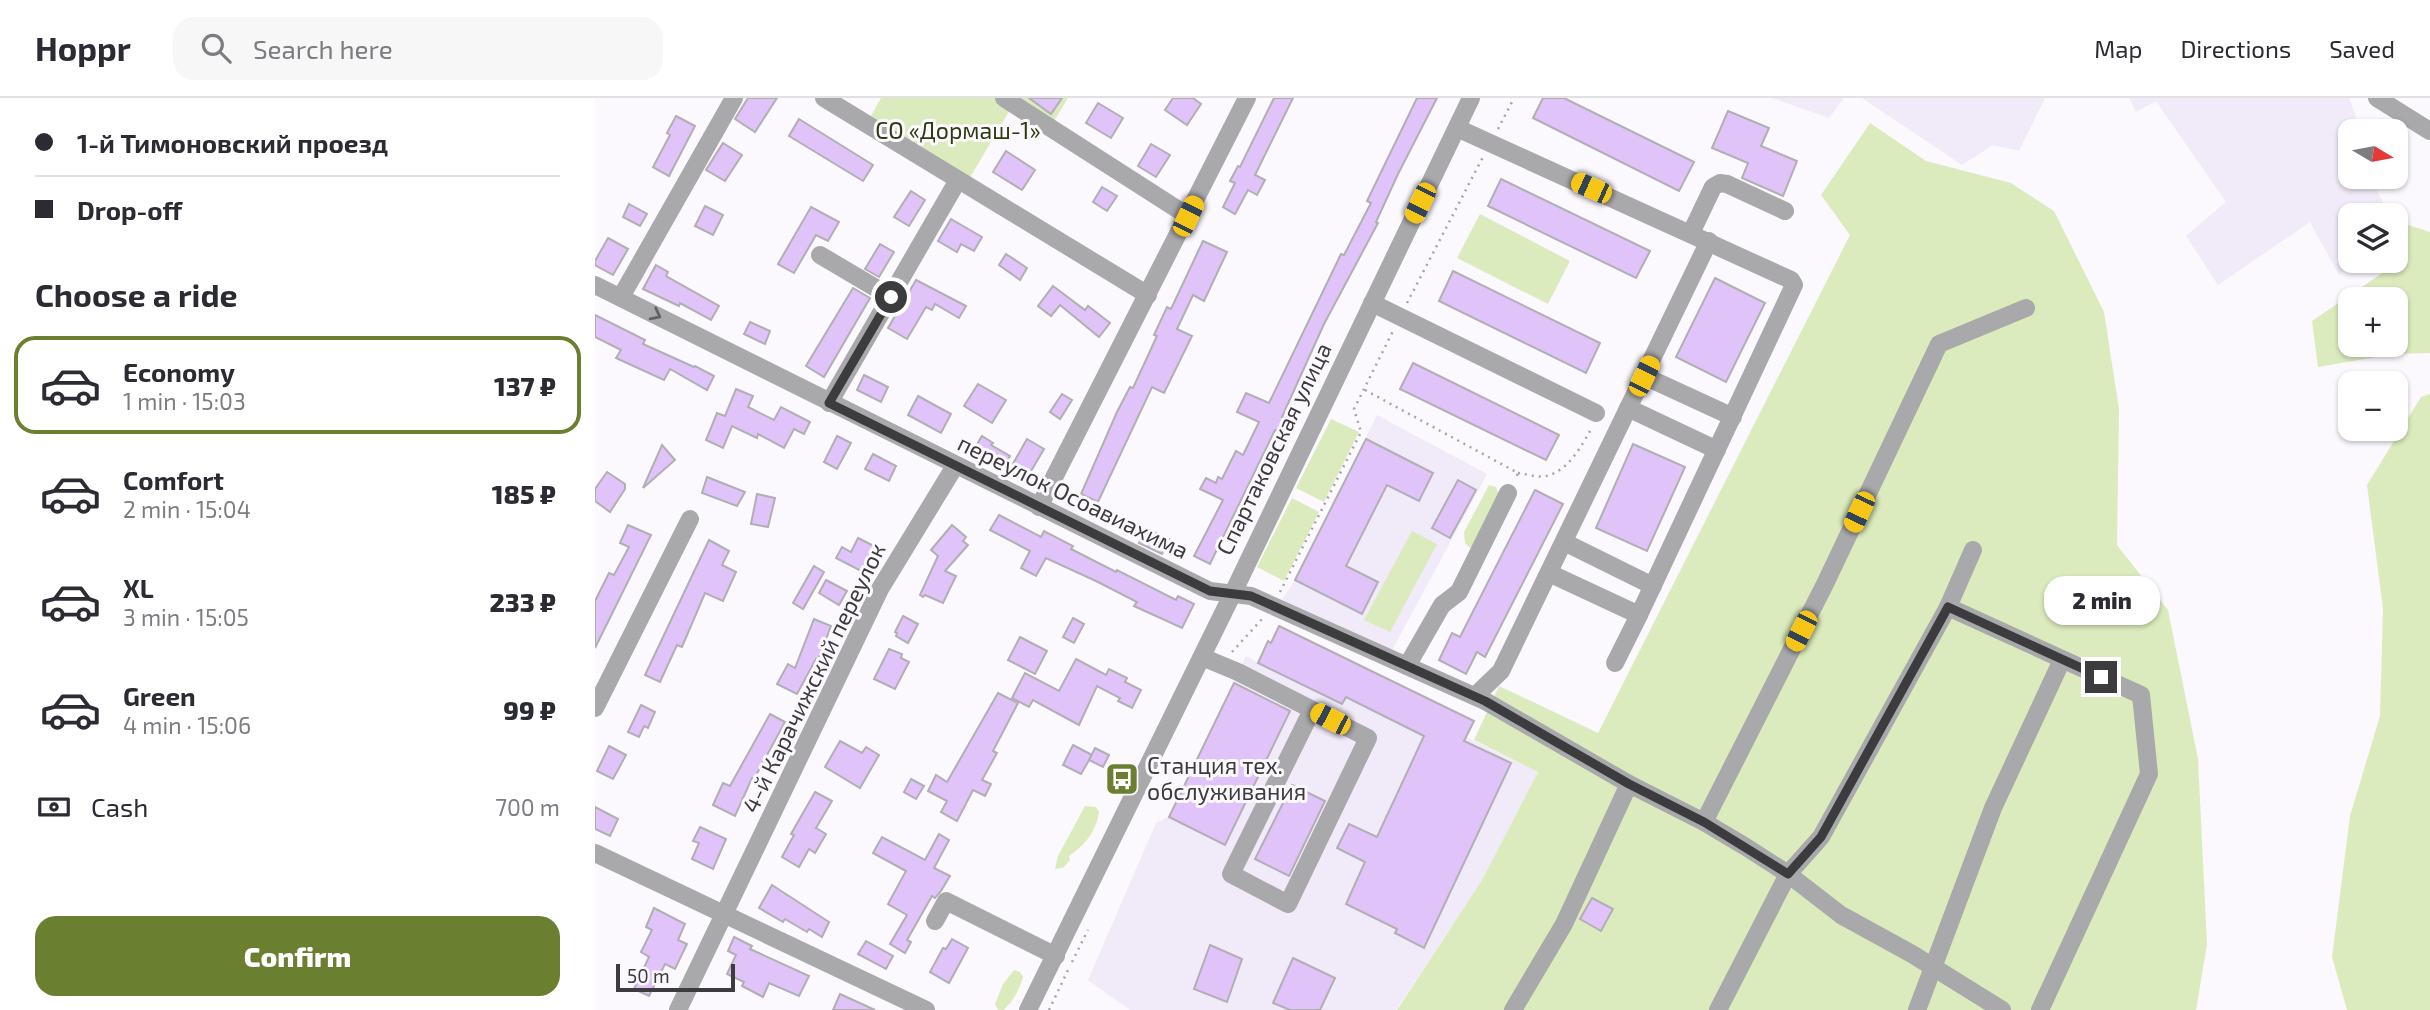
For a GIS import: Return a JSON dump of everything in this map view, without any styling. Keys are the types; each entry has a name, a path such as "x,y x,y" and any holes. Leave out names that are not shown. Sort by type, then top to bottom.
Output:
{"street":[{"path":"621,297 734,98"},
{"path":"824,98 1148,295"},
{"path":"1005,98 1188,216"},
{"name":"Спартаковская улица","path":"1028,1010 1202,657 1471,98"},
{"path":"2377,98 2430,131"},
{"path":"1039,506 1245,99"},
{"path":"1457,128 1709,241 1791,280 1794,285 1615,663"},
{"path":"829,403 958,180"},
{"path":"1691,233 1713,187 1720,183 1785,211"},
{"path":"1475,696 1501,671 1709,241"},
{"path":"820,255 891,297"},
{"name":"переулок Осоавиахима","path":"595,285 1210,591 1251,596 1475,696 1629,784 1704,822 1788,874 1840,915 1912,954 2002,1010"},
{"path":"1372,303 1596,413"},
{"path":"1704,822 1825,584 1938,344 2026,308"},
{"path":"1644,376 1733,417"},
{"path":"1628,408 1717,450"},
{"name":"4-й Карачижский переулок","path":"678,1010 880,589 955,466"},
{"path":"1407,666 1442,605 1459,592 1508,492"},
{"path":"595,708 690,519"},
{"path":"1564,542 1653,586"},
{"path":"1718,1010 1788,874 1821,837 1948,607 1973,550"},
{"path":"1549,573 1639,615"},
{"path":"1948,607 2141,695 2149,774 2040,1010"},
{"path":"1202,657 1220,665 1312,710 1368,738 1288,904 1231,874 1312,710"},
{"path":"1917,1010 1993,808 2061,660"},
{"path":"1513,1010 1564,924 1629,784"},
{"path":"595,853 926,1010"},
{"path":"935,921 946,901 1056,956"}],"path":[{"path":"1220,665 1273,606 1361,432 1354,409 1436,244 1514,98"},
{"path":"1364,389 1518,473 1546,476 1560,469 1579,450 1591,429 1596,413"},
{"path":"1508,492 1518,473"},
{"path":"1049,1010 1089,928"}],"shaded area":[{"path":"1772,98 1844,98 1829,118"},
{"path":"1862,98 2045,98 2019,151 1993,145 1962,165"},
{"path":"2129,98 2349,98 2356,117 2338,119 2338,189 2376,189 2384,203 2338,203 2338,273 2342,273 2339,275 2310,222 2218,285 2186,236 2226,202 2156,101 2136,112"},
{"path":"1377,415 1487,474 1391,652 1282,600 1295,580"},
{"path":"1267,641 1538,772 1482,880 1396,1010 1130,1010 1088,980 1156,823 1168,817 1246,656 1257,662"}],"green space":[{"name":"СО «Дормаш-1»","path":"881,98 1068,98 1053,123 1016,100 969,179 871,116"},
{"path":"1870,123 1926,161 2011,183 2054,211 2104,312 2119,409 2117,545 2168,610 2198,759 2207,944 2196,1010 1397,1010 1482,880 1538,772 1474,740 1499,686 1598,733 1850,235 1821,195"},
{"path":"1480,214 1570,261 1548,304 1457,258"},
{"path":"2408,225 2430,232 2430,353 2408,354 2408,287 2362,287 2383,273 2408,273"},
{"path":"2338,303 2338,357 2376,357 2318,367 2312,321"},
{"path":"2430,394 2430,1010 2347,1010 2332,957 2350,816 2380,716 2383,609 2367,485 2394,441 2408,441 2408,418 2421,397"},
{"path":"1331,419 1359,432 1324,502 1296,488"},
{"path":"1489,485 1496,487 1499,496 1474,546 1470,548 1465,543 1464,532"},
{"path":"1292,498 1319,512 1284,581 1257,567"},
{"path":"1412,531 1437,544 1390,632 1364,620"},
{"path":"1085,806 1096,807 1099,812 1095,826 1085,843 1069,856 1070,860 1063,868 1055,869 1058,856"},
{"path":"1014,970 1020,972 1023,977 1020,987 1004,1010 998,1010 995,1004 1003,984"}],"building":[{"path":"748,98 777,98 755,132 735,119"},
{"path":"1029,98 1062,98 1051,114"},
{"path":"1173,98 1193,98 1201,104 1187,125 1165,110"},
{"path":"1274,98 1293,98 1255,175 1265,180 1257,195 1248,190 1235,214 1223,207 1235,183 1230,181 1238,166 1240,167"},
{"path":"1417,98 1437,98 1398,174 1376,222 1378,223 1324,324 1278,431 1275,430 1210,564 1194,556 1223,500 1200,489 1206,478 1216,483 1218,477 1222,479 1236,451 1243,455 1259,422 1237,412 1246,393 1269,403 1341,254 1344,255 1371,203 1367,201"},
{"path":"1543,98 1564,98 1694,162 1679,191 1533,118"},
{"path":"1098,103 1123,118 1111,138 1086,123"},
{"path":"1728,111 1769,128 1761,146 1797,161 1783,196 1742,178 1748,163 1712,148"},
{"path":"676,116 695,126 669,176 653,167 670,135 667,133"},
{"path":"799,119 873,165 863,181 789,136"},
{"path":"723,143 742,155 725,181 706,170"},
{"path":"1151,144 1170,155 1156,177 1138,166"},
{"path":"1006,151 1035,170 1022,190 993,172"},
{"path":"1501,179 1650,251 1636,278 1488,206"},
{"path":"1102,187 1117,196 1107,211 1093,202"},
{"path":"911,191 925,200 909,226 894,217"},
{"path":"629,204 647,214 640,226 623,217"},
{"path":"705,206 723,215 713,235 695,226"},
{"path":"811,207 839,222 828,241 816,235 794,273 778,264"},
{"path":"951,219 982,237 974,251 961,244 957,252 938,241"},
{"path":"608,238 628,249 613,275 595,265"},
{"path":"1203,241 1227,252 1204,301 1193,295 1177,329 1192,336 1164,393 1152,387 1098,502 1081,494 1117,412 1130,387 1133,388 1157,336 1154,335 1167,307 1171,309"},
{"path":"880,244 894,252 879,277 865,269"},
{"path":"1006,254 1027,268 1020,280 999,265"},
{"path":"656,265 668,272 666,276 719,306 711,320 680,303 679,306 643,289"},
{"path":"1453,271 1600,343 1586,373 1439,301"},
{"path":"1715,278 1765,303 1726,382 1676,357"},
{"path":"916,280 966,306 959,318 935,304 932,310 926,307 907,339 888,328"},
{"path":"1053,286 1085,310 1088,306 1110,323 1099,337 1060,305 1051,316 1038,306"},
{"path":"853,288 870,298 824,377 806,366"},
{"path":"595,315 645,340 643,344 714,376 707,390 670,369 664,380 616,358 621,350 595,337"},
{"path":"750,322 770,331 765,344 744,334"},
{"path":"1413,363 1559,435 1546,460 1400,389"},
{"path":"864,375 888,387 881,402 857,390"},
{"path":"978,384 1006,400 992,423 964,406"},
{"path":"736,389 753,396 748,407 774,420 781,407 810,422 804,434 794,429 784,448 758,434 757,438 732,426 723,448 706,440 717,413 725,416"},
{"path":"1062,394 1072,400 1060,419 1050,412"},
{"path":"918,396 951,414 941,433 908,415"},
{"path":"837,436 851,443 837,469 824,462"},
{"path":"982,436 1010,456 1001,470 973,451"},
{"path":"1027,439 1044,449 1027,478 1010,469"},
{"path":"1366,439 1433,473 1419,501 1387,485 1346,566 1378,582 1362,614 1295,580"},
{"path":"1633,444 1685,467 1647,551 1596,528"},
{"path":"662,445 675,460 643,488"},
{"path":"873,454 896,466 889,481 865,469"},
{"path":"607,472 625,484 625,489 610,512 595,501 595,489"},
{"path":"707,477 745,492 737,506 702,493"},
{"path":"1458,480 1476,490 1450,538 1432,528"},
{"path":"1535,490 1563,504 1485,657 1477,652 1466,674 1439,660 1452,633 1460,637"},
{"path":"757,494 775,498 768,527 751,524"},
{"path":"999,515 1041,537 1044,531 1073,546 1071,549 1116,572 1117,570 1176,600 1178,596 1194,604 1182,628 1134,606 1137,602 1046,558 1036,576 1021,568 1030,551 990,530"},
{"path":"628,525 651,535 595,648 595,601 609,573 614,575 629,547 620,543"},
{"path":"952,525 966,537 963,541 968,545 945,571 956,576 943,603 920,595 938,556 931,550"},
{"path":"1146,528 1169,539 1162,554 1139,543"},
{"path":"858,538 874,546 861,571 836,558 842,547 851,552"},
{"path":"709,540 729,551 722,565 736,572 723,601 705,593 682,647 677,645 660,682 645,675"},
{"path":"814,566 824,572 803,609 793,603"},
{"path":"826,580 847,591 839,605 819,593"},
{"path":"903,616 918,624 908,643 896,636 895,632"},
{"path":"1073,618 1084,624 1074,643 1063,637"},
{"path":"814,619 831,626 818,660 816,659 797,694 777,684 788,664 795,668"},
{"path":"1279,626 1474,721 1464,741 1511,763 1424,948 1395,933 1397,929 1346,904 1365,862 1337,848 1349,824 1377,837 1424,736 1346,697 1342,704 1258,663 1268,641 1271,643"},
{"path":"1020,637 1047,651 1035,674 1008,660"},
{"path":"889,649 902,654 901,658 909,662 895,689 874,679"},
{"path":"1076,659 1106,675 1109,669 1127,678 1125,682 1141,690 1132,708 1097,686 1079,725 1033,700 1029,707 1012,698 1025,673 1059,691"},
{"path":"1234,683 1290,711 1225,845 1169,817"},
{"path":"998,693 1018,703 993,751 997,753 982,780 991,784 985,796 973,790 957,821 941,812 947,801 928,791 936,775 947,782"},
{"path":"641,705 655,712 648,728 644,726 639,737 628,732"},
{"path":"770,714 785,722 754,779 752,778 735,816 713,805 723,783 730,786"},
{"path":"840,741 862,753 866,747 879,755 860,788 825,767"},
{"path":"1073,745 1092,755 1081,774 1063,765"},
{"path":"609,746 626,755 613,779 597,771"},
{"path":"1095,748 1109,755 1103,767 1089,760"},
{"path":"911,779 924,786 916,799 904,792"},
{"path":"1292,785 1325,801 1289,876 1255,859"},
{"path":"815,792 832,801 816,828 826,834 815,853 809,849 799,867 782,857 794,835 791,834"},
{"path":"595,807 618,819 610,836 595,829"},
{"path":"700,827 726,839 713,869 692,859 699,843 693,841"},
{"path":"939,834 949,840 934,868 950,876 935,898 932,896 907,940 911,942 905,953 890,944 907,915 888,904 906,871 873,853 882,837 925,860"},
{"path":"772,885 829,922 822,937 785,919 783,922 759,908"},
{"path":"1592,898 1613,909 1601,931 1580,919"},
{"path":"654,908 685,924 678,940 687,944 675,969 665,964 649,996 634,989 649,957 641,952 652,930 646,927"},
{"path":"734,937 752,946 750,949 809,976 799,996 769,983 763,997 742,986 744,982 727,974 736,955 728,951"},
{"path":"952,939 968,948 949,983 930,972 943,948 946,949"},
{"path":"866,941 893,956 886,969 858,954"},
{"path":"1210,945 1242,959 1227,1002 1194,989"},
{"path":"1293,958 1335,978 1320,1010 1290,1010 1273,1003"},
{"path":"840,994 875,1010 833,1010"}],"place":[{"name":"Станция тех. обслуживания","path":"1122,779"}],"route":[{"path":"891,297 829,403 1210,591 1251,596 1485,701 1629,784 1704,822 1788,874 1821,837 1948,607 2101,677"}]}
